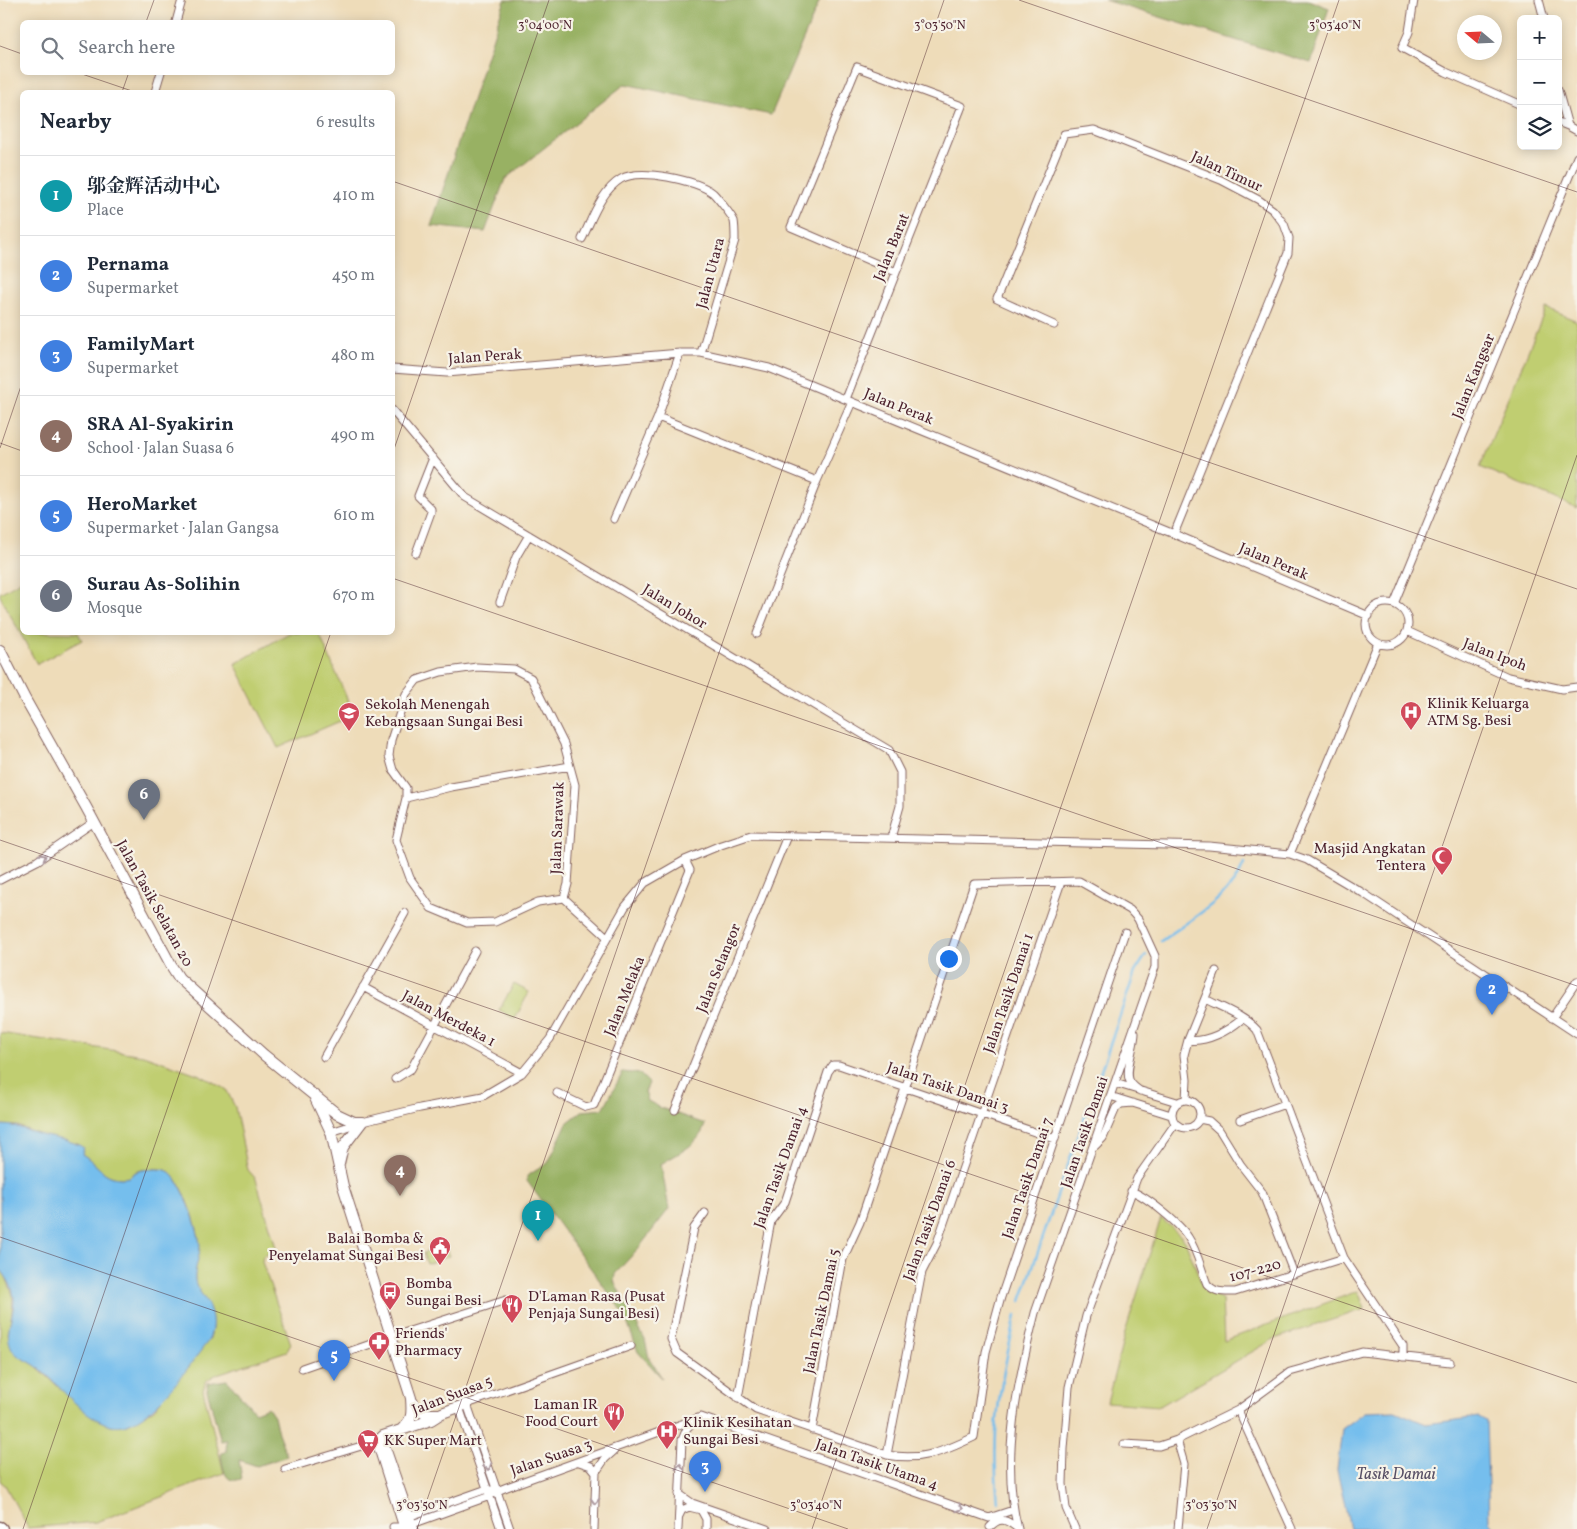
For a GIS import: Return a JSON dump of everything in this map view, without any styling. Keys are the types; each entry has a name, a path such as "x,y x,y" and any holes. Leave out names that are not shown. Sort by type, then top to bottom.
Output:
{"street":[{"path":"177,20 182,0"},
{"path":"1414,0 1409,32 1402,48 1446,72 1517,103"},
{"path":"1539,0 1543,15"},
{"name":"Jalan Barat","path":"756,634 849,400 896,272 962,106 856,67 791,227 896,272"},
{"path":"156,90 160,75"},
{"path":"1562,104 1568,126"},
{"path":"1562,124 1577,131"},
{"name":"Jalan Timur","path":"1054,325 997,299 1064,134 1094,130 1221,180 1259,200 1273,210 1284,224 1288,238 1288,253 1174,534"},
{"name":"Jalan Kangsar","path":"1394,604 1577,158"},
{"name":"Jalan Utara","path":"582,240 604,197 619,180 629,176 658,174 696,185 713,193 734,221 735,240 701,353"},
{"path":"614,519 658,417 680,353"},
{"name":"Jalan Perak","path":"395,369 447,373 680,353 701,353 769,368 1369,616"},
{"name":"Jalan Johor","path":"395,414 466,497 889,750 900,772 900,806 891,838"},
{"path":"658,417 817,481"},
{"path":"416,553 432,512 418,496 433,458"},
{"path":"500,602 516,557 529,535"},
{"path":"1394,604 1407,617 1407,632 1400,641 1394,644 1378,643 1368,633 1369,616 1376,606 1394,604"},
{"name":"Jalan Ipoh","path":"1407,632 1508,677 1562,689 1577,687"},
{"path":"1290,854 1378,643"},
{"name":"Jalan Tasik Selatan 20","path":"2,657 179,978 258,1050 314,1095 331,1132 343,1186 410,1398"},
{"name":"Jalan Sarawak","path":"406,798 406,788 393,770 389,756 391,740 406,694 417,680 441,672 478,667 514,669 531,678 564,744 575,785 568,884 564,898"},
{"path":"570,766 451,787 406,798 396,840 410,878 431,908 468,923 494,922 538,902 564,898 607,937"},
{"path":"0,880 37,861 94,822"},
{"path":"331,1132 362,1122 420,1108 483,1096 522,1073 550,1039 625,907 645,883 685,860 751,835 1209,846 1290,854 1307,860 1356,888 1577,1034"},
{"name":"Jalan Selangor","path":"674,1110 787,836"},
{"name":"Jalan Melaka","path":"558,1093 586,1107 594,1105 690,870 685,860"},
{"name":"Jalan Tasik Damai","path":"974,884 1079,881 1130,910 1138,918 1156,961 1156,967 1035,1313 1023,1361 1016,1393 1013,1420 1010,1484 1013,1510 1018,1529"},
{"name":"Jalan Tasik Damai 1","path":"981,1113 1060,882"},
{"name":"Jalan Tasik Damai 5","path":"812,1430 843,1259 860,1222 974,884"},
{"path":"324,1057 405,913"},
{"name":"Jalan Tasik Damai 7","path":"887,1455 904,1458 940,1453 974,1437 986,1352 1001,1297 1124,932"},
{"path":"395,1079 411,1069 475,951"},
{"path":"1186,1100 1187,1080 1184,1055 1188,1040 1216,971"},
{"path":"1552,1018 1577,981"},
{"name":"Jalan Merdeka 1","path":"363,987 522,1073"},
{"path":"1205,999 1242,1019 1256,1030 1344,1258 1403,1346 1403,1356"},
{"path":"1188,1040 1197,1042 1231,1028 1242,1019"},
{"path":"1135,1025 1135,1042 1128,1075 1131,1084 1140,1091"},
{"name":"Jalan Tasik Damai 3","path":"833,1065 839,1065 906,1087 1055,1139"},
{"name":"Jalan Tasik Damai 4","path":"738,1398 771,1221 785,1202 828,1072 833,1065"},
{"path":"1115,1084 1178,1102 1191,1101 1197,1106 1200,1114 1200,1119 1195,1126 1182,1128 1175,1124 1171,1115 1174,1106 1178,1102"},
{"path":"314,1095 337,1114 348,1120 362,1122"},
{"path":"1110,1096 1171,1115"},
{"path":"1093,1148 1103,1138 1116,1108 1121,1104 1133,1103"},
{"path":"1240,1120 1285,1104"},
{"name":"Jalan Tasik Damai 6","path":"887,1455 922,1272 937,1243 981,1113"},
{"path":"1200,1119 1209,1121 1220,1130 1241,1165 1262,1192 1294,1274"},
{"path":"338,1166 343,1147 362,1122"},
{"path":"1075,1529 1066,1508 1063,1484 1064,1449 1069,1386 1086,1316 1137,1178 1175,1124"},
{"name":"107-220","path":"1131,1191 1141,1195 1183,1230 1189,1238 1207,1284 1212,1290 1235,1292 1344,1258"},
{"path":"705,1213 694,1228 671,1339 676,1352 756,1410 887,1455"},
{"path":"302,1368 506,1300"},
{"name":"Jalan Suasa 5","path":"285,1469 378,1441 383,1436 431,1420 442,1413 463,1405 631,1346"},
{"path":"1124,1444 1159,1446 1177,1440 1238,1410 1290,1372 1362,1352 1450,1362"},
{"path":"410,1398 417,1410 422,1413 442,1413"},
{"path":"401,1430 412,1416 410,1398"},
{"path":"463,1405 510,1529"},
{"path":"463,1405 501,1529"},
{"path":"1238,1410 1292,1529"},
{"path":"678,1529 682,1440 688,1428 698,1418"},
{"name":"Jalan Suasa 3","path":"390,1528 407,1524 489,1492 497,1491 579,1462 698,1418"},
{"name":"Jalan Tasik Utama 4","path":"698,1418 705,1418 989,1518"},
{"path":"669,1429 682,1440"},
{"path":"1177,1440 1184,1464 1178,1529"},
{"path":"378,1441 379,1451 407,1524"},
{"path":"594,1529 596,1472 605,1459 617,1448"},
{"path":"579,1462 591,1466 596,1472"},
{"path":"679,1494 692,1503 767,1529"},
{"path":"679,1516 682,1510 689,1507 703,1512 707,1526"},
{"path":"990,1528 989,1518 1013,1510"},
{"path":"707,1526 714,1516 724,1514"},
{"path":"990,1528 994,1522 1002,1519 1007,1520 1018,1529"}],"green space":[{"path":"505,0 820,0 771,115 625,84 505,179 485,232 431,226"},
{"path":"1104,0 1308,0 1329,8 1311,63"},
{"path":"1546,308 1577,321 1577,508 1480,467"},
{"path":"20,581 20,633 0,596 0,593"},
{"path":"21,635 79,635 82,640 37,664"},
{"path":"286,635 320,635 354,715 278,748 235,664"},
{"path":"514,984 529,992 515,1019 499,1010"},
{"path":"0,1033 143,1055 200,1075 226,1089 235,1107 248,1170 256,1179 277,1251 263,1256 262,1262 291,1344 287,1351 217,1374 206,1381 203,1390 224,1473 96,1522 28,1528 5,1485 0,1481 0,1269 6,1277 13,1295 8,1333 12,1349 16,1354 35,1365 79,1406 103,1422 111,1425 128,1424 154,1409 210,1338 212,1328 211,1314 195,1280 199,1251 198,1235 186,1196 177,1179 168,1171 159,1169 144,1170 138,1171 130,1177 114,1177 103,1172 82,1154 78,1144 38,1134 18,1126 0,1125"},
{"path":"623,1072 640,1074 649,1083 645,1092 648,1101 661,1108 705,1124 698,1138 693,1143 661,1164 669,1209 637,1250 615,1274 614,1281 645,1340 649,1358 662,1378 638,1352 624,1314 527,1181 527,1176 548,1163 567,1123 582,1111 603,1109"},
{"path":"1161,1218 1185,1240 1204,1290 1222,1299 1224,1341 1358,1291 1365,1309 1274,1339 1160,1406 1107,1402 1125,1333"},
{"path":"445,1245 449,1256 427,1264 423,1253"},
{"path":"227,1380 255,1412 268,1407 274,1416 287,1456 257,1466 239,1460 242,1479 235,1480 227,1476 224,1469 221,1454 226,1451 227,1440 221,1441 207,1390 208,1383"}],"water":[{"path":"0,1125 15,1127 79,1145 84,1148 82,1154 103,1172 114,1177 130,1177 138,1171 144,1170 166,1170 177,1180 186,1198 197,1229 200,1246 195,1280 211,1311 211,1334 206,1344 177,1382 152,1409 125,1425 111,1425 96,1419 74,1402 42,1370 20,1357 12,1349 9,1331 14,1296 10,1283 0,1269"},
{"name":"Tasik Damai","path":"1395,1411 1426,1424 1479,1417 1486,1421 1489,1521 1495,1529 1350,1529 1337,1470 1342,1429 1365,1412"}],"waterway":[{"path":"1161,941 1220,898 1238,876 1244,864"},
{"path":"1096,1085 1135,972 1146,955"},
{"path":"1021,1301 1089,1104"},
{"path":"998,1502 995,1456 999,1398 1016,1316"}],"place":[{"name":"Klinik Keluarga ATM Sg. Besi","path":"1411,731"},
{"name":"Sekolah Menengah Kebangsaan Sungai Besi","path":"349,732"},
{"name":"Surau As-Solihin","path":"144,820"},
{"name":"Masjid Angkatan Tentera","path":"1442,876"},
{"name":"Pernama","path":"1492,1015"},
{"name":"SRA Al-Syakirin","path":"400,1196"},
{"name":"邬金辉活动中心","path":"538,1241"},
{"name":"Balai Bomba & Penyelamat Sungai Besi","path":"440,1266"},
{"name":"Bomba Sungai Besi","path":"390,1311"},
{"name":"D'Laman Rasa (Pusat Penjaja Sungai Besi)","path":"512,1324"},
{"name":"Friends' Pharmacy","path":"379,1361"},
{"name":"HeroMarket","path":"334,1381"},
{"name":"Laman IR Food Court","path":"614,1432"},
{"name":"Klinik Kesihatan Sungai Besi","path":"667,1450"},
{"name":"KK Super Mart","path":"368,1459"},
{"name":"FamilyMart","path":"705,1492"}]}
